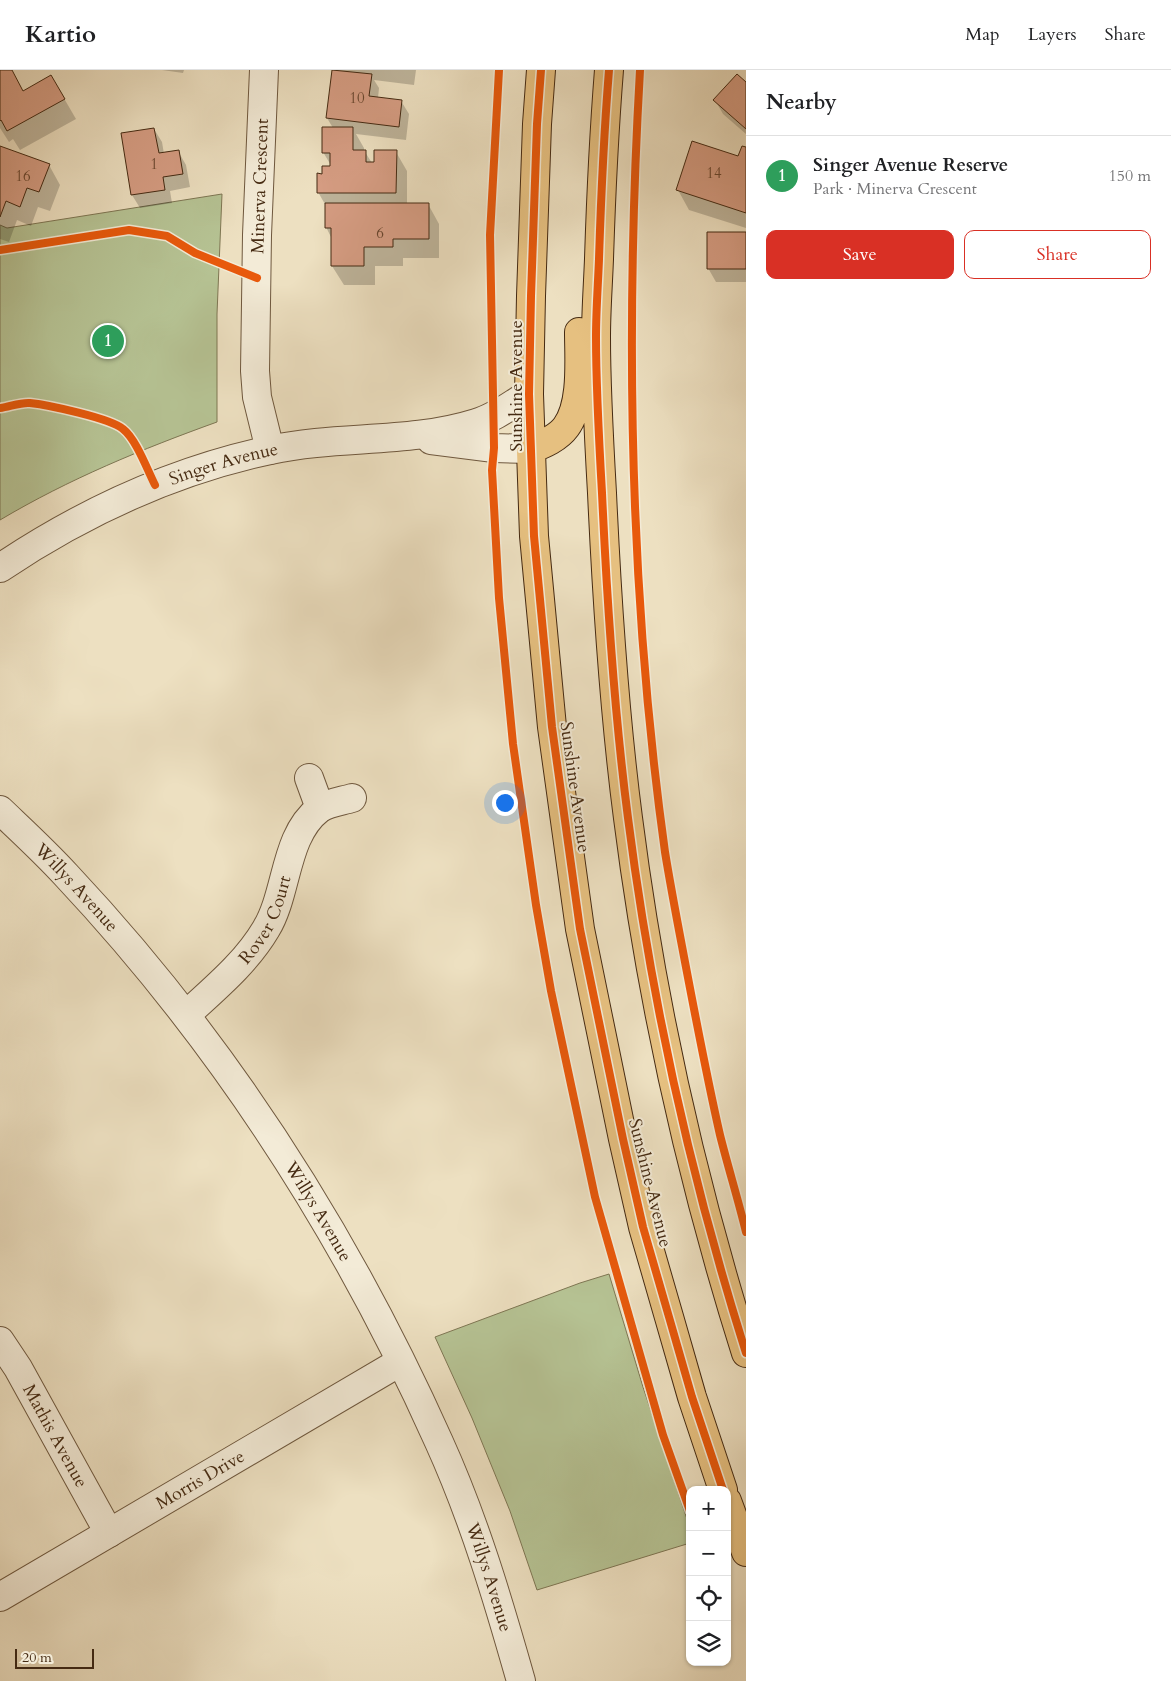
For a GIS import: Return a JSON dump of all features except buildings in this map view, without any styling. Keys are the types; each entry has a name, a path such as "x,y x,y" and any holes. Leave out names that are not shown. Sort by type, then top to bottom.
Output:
{"main road":[{"name":"Sunshine Avenue","path":"541,70 536,134 529,394 534,536 550,709 580,929 612,1092 644,1227 692,1398 722,1486"},
{"path":"609,70 603,158 596,336 606,593 616,713 628,818 644,924 680,1111 730,1303 746,1353"},
{"path":"531,449 547,443 557,435 566,427 573,414 578,392 581,273 603,158"},
{"path":"731,1512 746,1552"}],"street":[{"name":"Minerva Crescent","path":"264,70 257,235 255,371 257,397 270,450"},
{"name":"Singer Avenue","path":"0,568 35,545 117,500 206,468 270,450 337,442 407,438 476,424 492,417 529,394"},
{"name":"Singer Avenue","path":"407,438 494,448 531,449"},
{"path":"309,778 320,808 352,798"},
{"name":"Rover Court","path":"186,1015 244,960 267,929 278,901 294,842 320,808"},
{"name":"Willys Avenue","path":"0,810 65,874 134,952 186,1015 224,1066 302,1182 367,1294 440,1443 491,1579 521,1681"},
{"name":"Mathis Avenue","path":"0,1341 18,1368 109,1533"},
{"name":"Morris Drive","path":"0,1598 400,1362"}],"green space":[{"path":"222,194 217,314 217,422 161,443 79,478 0,520 0,225 7,228"},
{"path":"609,1274 643,1387 686,1516 686,1544 537,1590 510,1511 472,1418 435,1337"}],"cycle path":[{"path":"499,70 490,235 494,448 492,470 499,598 513,744 536,905 551,991 595,1197 663,1435 686,1500"},
{"path":"541,70 537,124 529,394 534,536 552,727 580,929 623,1139 643,1227 692,1397 722,1486"},
{"path":"609,70 596,318 596,356 606,575 619,737 637,886 661,1021 691,1155 726,1287 746,1353"},
{"path":"640,70 635,168 632,364 637,560 644,657 653,755 665,852 715,1114 746,1232"},
{"path":"0,250 129,230 167,236 195,253 257,278"},
{"path":"0,408 23,403 39,404 78,413 116,425 123,429 132,440 155,485"}],"place":[{"name":"Singer Avenue Reserve","path":"108,341"}]}
